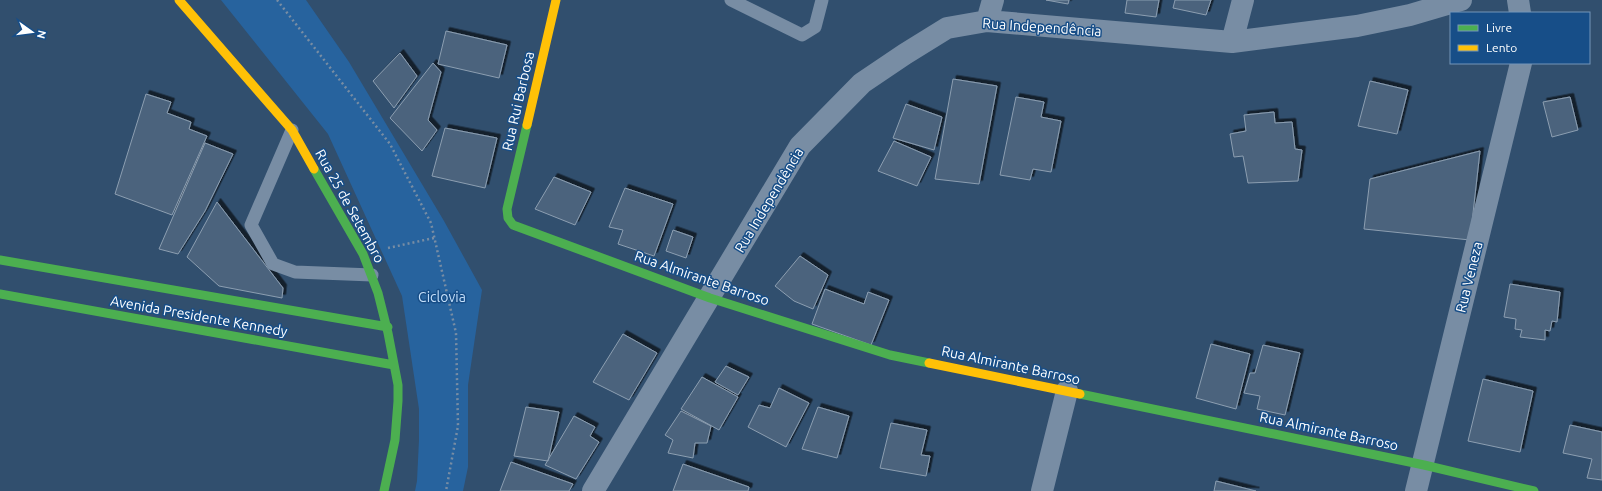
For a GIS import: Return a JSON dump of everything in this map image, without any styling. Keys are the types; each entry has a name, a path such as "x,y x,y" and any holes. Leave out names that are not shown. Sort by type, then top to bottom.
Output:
{"street":[{"name":"Rua 25 de Setembro","path":"180,0 292,130 363,254 372,275 388,327 398,387 392,458 384,491"},
{"name":"Rua Rui Barbosa","path":"507,209 556,0"},
{"path":"987,21 993,0"},
{"path":"1232,42 1243,0"},
{"name":"Rua Independência","path":"593,491 800,146 862,83 947,28 987,21 1232,42 1357,26 1410,15 1461,0"},
{"path":"1518,0 1520,12"},
{"name":"Rua Veneza","path":"1416,491 1424,465 1521,64"},
{"name":"Rua Almirante Barroso","path":"507,209 508,218 513,225 710,298 890,354 1424,465 1534,491"},
{"name":"Avenida Presidente Kennedy","path":"0,260 388,327"},
{"name":"Avenida Presidente Kennedy","path":"0,294 394,365"},
{"path":"1042,491 1067,391"}],"lane":[{"path":"731,0 802,35 815,27 822,0"},
{"path":"292,130 251,225 273,264 295,272 372,275"}],"path":[{"path":"277,0 390,144 431,223 456,333 458,426 446,491"},
{"path":"363,254 434,238"}],"green space":[{"name":"Ciclovia","path":"221,0 306,0 349,62 444,221 482,290 468,385 468,467 463,491 415,491 417,481 419,440 419,409 402,296 328,134"}],"building":[{"path":"1046,0 1069,0 1068,4"},
{"path":"1127,0 1159,0 1156,17 1125,13"},
{"path":"1175,0 1211,0 1206,15 1173,8"},
{"path":"446,31 507,45 499,78 438,64"},
{"path":"400,53 417,76 394,108 373,81"},
{"path":"433,63 441,72 428,120 437,130 422,151 390,118"},
{"path":"953,79 997,86 979,184 935,179"},
{"path":"1370,81 1408,90 1397,134 1358,126"},
{"path":"146,94 171,102 167,113 191,122 189,129 207,136 172,215 115,194"},
{"path":"1016,97 1044,102 1041,117 1061,121 1051,172 1033,169 1030,180 1000,175"},
{"path":"1570,97 1578,130 1552,137 1543,102"},
{"path":"906,104 942,117 934,150 893,138"},
{"path":"1274,112 1275,123 1292,122 1295,149 1302,150 1298,181 1248,183 1243,156 1234,157 1230,134 1246,131 1244,115"},
{"path":"445,128 497,138 485,188 432,176"},
{"path":"894,141 931,157 917,186 878,171"},
{"path":"205,143 233,154 205,211 178,254 159,249"},
{"path":"1480,151 1470,240 1364,229 1370,179"},
{"path":"554,177 591,192 575,225 535,209"},
{"path":"625,188 673,204 654,256 618,244 623,230 609,227"},
{"path":"217,202 283,288 282,298 219,286 187,257"},
{"path":"673,230 693,237 686,258 666,251"},
{"path":"800,256 828,275 813,309 794,301 775,286"},
{"path":"1510,284 1560,292 1557,322 1552,321 1550,331 1545,330 1545,340 1520,337 1522,330 1515,329 1516,319 1504,317"},
{"path":"825,289 864,304 868,292 889,300 871,345 812,324"},
{"path":"623,334 657,353 629,400 593,382"},
{"path":"1211,344 1250,354 1236,409 1196,398"},
{"path":"1263,345 1300,353 1285,415 1257,409 1260,396 1244,393 1250,373 1255,373"},
{"path":"726,366 749,377 738,395 715,382"},
{"path":"702,377 738,397 719,430 681,409"},
{"path":"1483,379 1533,391 1520,452 1468,441"},
{"path":"779,388 809,403 786,447 748,427 759,405 770,408"},
{"path":"526,407 559,412 548,461 514,456"},
{"path":"818,407 849,416 837,458 802,449"},
{"path":"681,411 711,426 707,443 695,443 693,458 668,453 673,440 665,435"},
{"path":"574,416 595,427 590,436 599,442 576,479 545,465"},
{"path":"891,423 927,430 921,455 930,456 926,476 880,468"},
{"path":"1570,425 1602,432 1602,480 1587,478 1592,459 1563,453"},
{"path":"511,462 573,484 569,491 500,491"},
{"path":"683,464 749,487 748,491 673,491"},
{"path":"1216,481 1256,491 1214,491"}],"traffic: fast":[{"path":"527,125 507,209 508,218 513,225 710,298 890,355 929,363"},
{"path":"314,169 363,254 378,293 388,333 398,385 398,401 395,440 384,491"},
{"path":"0,260 388,327"},
{"path":"0,294 394,365"},
{"path":"1080,394 1424,465 1534,491"}],"traffic: slow":[{"path":"179,0 292,130 314,169"},
{"path":"527,125 556,0"},
{"path":"929,363 1080,394"}]}
